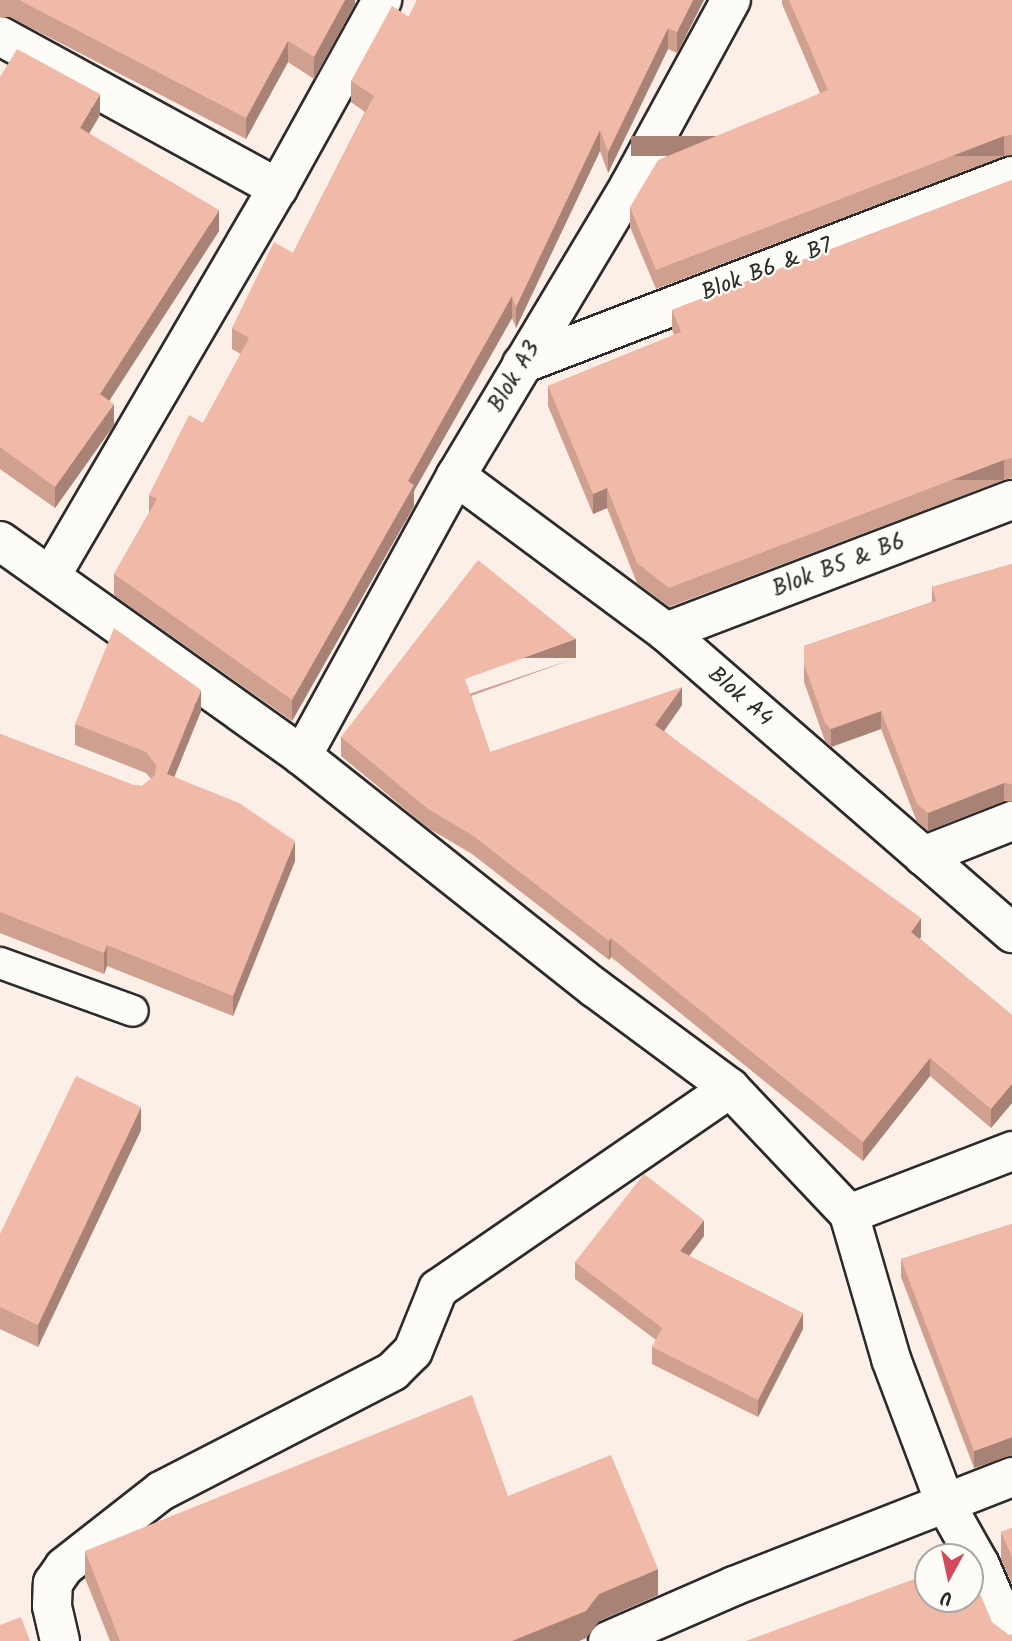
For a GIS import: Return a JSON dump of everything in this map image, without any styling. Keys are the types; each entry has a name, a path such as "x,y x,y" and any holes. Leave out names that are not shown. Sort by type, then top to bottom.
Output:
{"street":[{"path":"52,574 278,188 382,0"},
{"name":"Blok A3","path":"302,756 457,476 630,185 731,0"},
{"path":"0,36 278,188"},
{"name":"Blok B6 & B7","path":"522,364 1012,176"},
{"name":"Blok A4","path":"457,476 666,632 1012,933"},
{"name":"Blok B5 & B6","path":"666,632 1012,500"},
{"path":"0,541 52,574 302,756 595,988 730,1088 849,1214 891,1359 945,1503 980,1565 1012,1640"},
{"path":"923,856 1012,821"},
{"path":"60,1641 52,1606 54,1583 64,1567 161,1491 393,1371 413,1351 438,1289 730,1088"},
{"path":"849,1214 1012,1151"},
{"path":"608,1641 1012,1478"}],"lane":[{"path":"0,963 133,1011"}],"building":[{"path":"19,0 345,0 314,57 288,41 246,118"},
{"path":"417,0 693,0 677,32 668,28 608,152 600,130 516,307 512,296 408,481 414,485 292,700 114,574 157,499 149,495 189,415 203,423 249,338 232,328 274,242 293,253 374,96 351,81 392,6 409,17"},
{"path":"789,0 1012,0 1012,135 656,270 630,207 658,160 828,90"},
{"path":"17,49 100,94 80,128 219,210 100,394 114,404 55,487 0,447 0,77"},
{"path":"1012,180 1012,458 669,588 637,563 607,488 593,494 548,386 681,332 672,310"},
{"path":"478,560 576,639 465,679 490,752 682,687 655,725 921,918 911,932 1012,1015 1012,1084 991,1109 930,1058 863,1142 611,938 609,941 472,835 428,809 341,737"},
{"path":"1012,564 1012,784 1004,783 928,813 917,804 881,711 831,729 825,723 804,664 804,646 936,601 932,587"},
{"path":"114,628 201,690 167,774 239,803 295,841 233,996 107,945 104,953 0,912 0,734 133,785 142,786 155,775 156,765 146,752 75,724"},
{"path":"76,1076 141,1107 38,1325 0,1307 0,1234"},
{"path":"644,1174 704,1220 680,1251 803,1313 758,1400 652,1347 662,1328 575,1262"},
{"path":"1012,1224 1012,1437 974,1451 901,1259"},
{"path":"472,1395 508,1496 611,1455 658,1569 599,1594 586,1611 512,1641 120,1641 85,1551"},
{"path":"1012,1528 1012,1557 1001,1532"},
{"path":"914,1579 914,1613 984,1613 984,1603 992,1622 1009,1635 1012,1634 1012,1641 746,1641"},
{"path":"21,1617 30,1641 0,1641 0,1625"}]}
